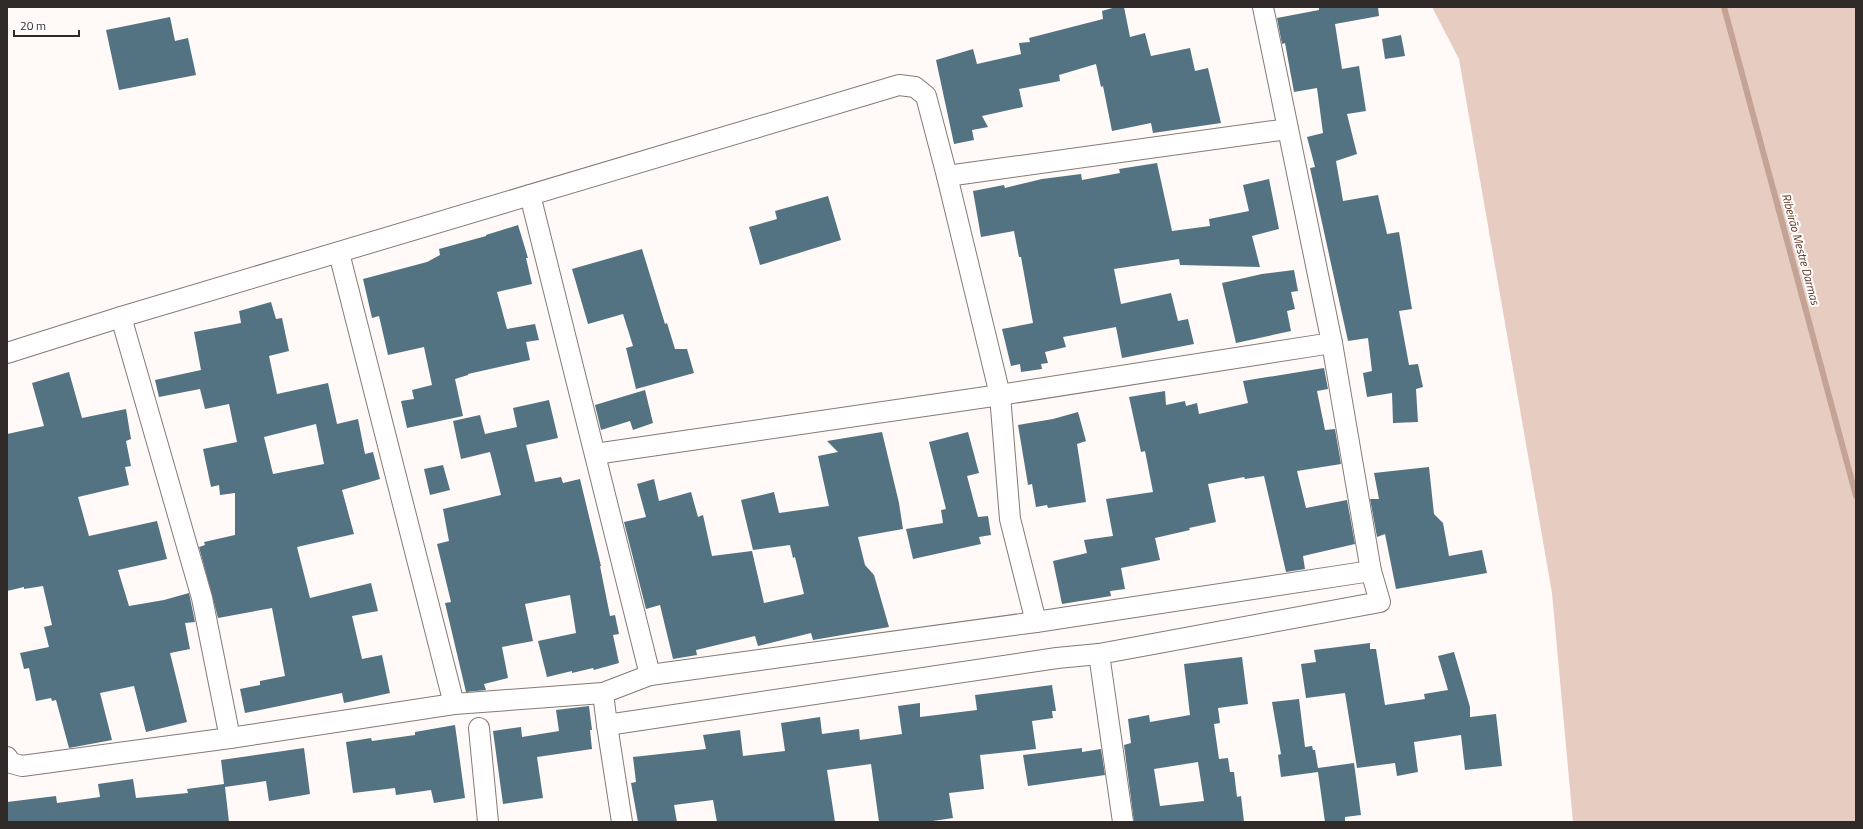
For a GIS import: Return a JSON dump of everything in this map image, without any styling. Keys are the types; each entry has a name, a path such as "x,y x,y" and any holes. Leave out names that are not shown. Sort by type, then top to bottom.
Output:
{"street":[{"path":"607,725 1057,658 1099,654 1380,602 1371,571 1332,343 1263,7"},
{"path":"7,353 121,317 898,85 915,87 926,96 1000,395 1010,519 1036,622"},
{"path":"947,176 1288,128"},
{"path":"530,195 650,675"},
{"path":"339,253 454,704"},
{"path":"121,317 202,598 230,738"},
{"path":"595,454 1000,395 1332,343"},
{"path":"7,757 11,763 22,766 230,738 454,704 603,693 650,675 1036,622 1371,571"},
{"path":"1099,654 1123,822"},
{"path":"603,693 622,822"},
{"path":"479,728 487,822"}],"shaded area":[{"path":"1432,7 1856,7 1856,822 1573,822 1552,593 1459,59"}],"building":[{"path":"1116,7 1124,7 1130,37 1145,33 1151,56 1190,48 1195,71 1208,68 1221,123 1153,133 1151,123 1112,131 1103,86 1101,87 1096,64 1059,75 1060,81 1019,89 1023,107 982,116 988,127 972,130 974,140 954,144 936,60 973,49 977,64 1021,54 1019,43 1030,42 1029,38 1103,19 1102,11"},
{"path":"1319,7 1378,7 1379,16 1335,24 1342,69 1359,66 1366,111 1347,114 1357,154 1336,161 1343,201 1378,195 1387,234 1399,232 1412,309 1399,311 1409,365 1418,364 1423,387 1416,389 1418,422 1393,423 1392,393 1367,397 1363,373 1372,371 1368,338 1348,341 1310,168 1315,167 1307,137 1323,133 1317,88 1294,92 1285,43 1282,44 1277,18 1319,10"},
{"path":"170,17 175,41 188,38 196,75 119,90 106,30"},
{"path":"1401,35 1405,56 1385,59 1382,39"},
{"path":"1157,163 1172,231 1210,226 1209,219 1249,211 1243,185 1269,179 1279,229 1252,236 1260,267 1180,265 1179,259 1114,269 1121,304 1171,293 1178,321 1188,319 1194,344 1122,358 1116,327 1063,337 1066,347 1045,352 1048,363 1041,364 1042,369 1021,372 1020,364 1011,366 1002,329 1033,323 1021,257 1019,257 1014,231 981,237 973,191 1004,185 1005,188 1042,179 1081,174 1082,180 1120,173 1119,169"},
{"path":"828,196 841,240 760,265 749,227 777,219 775,211"},
{"path":"518,225 528,258 526,258 532,284 497,292 507,329 535,324 539,340 526,342 530,360 468,374 455,379 463,416 407,428 401,401 414,399 412,390 432,385 424,347 388,355 379,316 372,318 363,279 427,262 440,255 439,249 486,236"},
{"path":"642,249 665,324 667,323 675,349 687,349 694,373 636,389 626,348 633,346 623,314 588,324 572,269"},
{"path":"1294,270 1298,291 1291,292 1295,309 1287,311 1291,331 1236,343 1222,283 1262,274"},
{"path":"271,302 276,319 282,318 289,351 269,356 277,394 328,383 337,424 358,419 365,454 373,452 380,479 342,490 354,534 297,547 310,598 371,583 378,611 352,616 362,659 382,655 390,693 344,703 342,693 245,713 240,689 260,685 260,681 285,676 272,608 218,618 199,547 205,545 204,542 235,535 235,493 220,495 219,485 211,487 203,449 237,442 229,404 205,409 200,389 159,397 155,380 201,370 194,332 241,323 239,311","holes":["316,424 324,464 273,474 264,437"]},
{"path":"1324,368 1328,389 1317,391 1325,430 1335,429 1341,464 1297,471 1306,508 1347,500 1355,544 1303,556 1305,569 1286,572 1264,476 1245,479 1244,477 1208,484 1216,522 1155,538 1160,560 1121,568 1125,589 1110,591 1111,596 1062,604 1053,561 1087,553 1084,540 1113,536 1106,499 1153,492 1145,451 1141,452 1129,397 1165,391 1166,405 1185,401 1186,406 1197,403 1199,414 1248,403 1243,381"},
{"path":"69,372 82,418 126,409 131,439 126,441 131,466 125,467 129,485 78,497 89,536 157,521 167,559 118,570 129,606 164,600 189,593 195,622 185,623 190,649 170,653 187,722 146,732 134,686 100,693 112,740 69,748 56,700 52,701 51,698 36,701 29,668 24,669 20,653 49,647 44,627 52,625 43,586 24,589 24,587 7,591 7,434 44,426 32,383"},
{"path":"645,390 653,423 633,430 630,421 601,430 595,405"},
{"path":"549,400 558,438 526,445 535,482 561,477 563,483 580,479 601,566 610,616 615,615 619,634 613,635 619,663 594,670 593,668 572,673 572,671 547,677 538,641 576,633 570,595 525,604 533,641 502,647 508,678 484,684 486,690 466,692 445,603 451,602 437,544 449,541 443,509 501,495 490,452 461,459 453,421 480,415 485,434 517,427 513,408"},
{"path":"1078,412 1086,441 1077,444 1086,502 1048,508 1047,505 1036,507 1032,484 1028,485 1018,425 1053,419"},
{"path":"882,432 899,503 903,529 858,537 865,565 874,575 889,627 813,640 811,633 758,646 755,636 696,650 697,655 673,659 660,605 646,609 624,522 646,517 637,484 654,479 659,501 691,492 698,517 703,515 712,556 752,551 764,603 804,594 795,557 793,558 790,545 753,550 741,500 774,492 779,513 829,506 818,456 838,452 827,441"},
{"path":"968,432 979,473 967,476 978,517 988,516 991,535 979,537 981,544 913,559 906,529 943,523 941,510 946,509 929,442"},
{"path":"443,465 450,490 430,495 424,469"},
{"path":"1429,467 1434,514 1443,523 1449,556 1482,550 1487,573 1396,589 1385,534 1377,537 1370,499 1379,499 1374,473"},
{"path":"1370,643 1370,649 1376,649 1385,705 1425,699 1424,694 1448,690 1438,656 1454,652 1470,707 1470,717 1496,714 1502,766 1465,770 1461,735 1414,742 1418,772 1397,776 1395,763 1357,768 1345,693 1306,698 1301,664 1316,662 1314,650"},
{"path":"1242,657 1248,704 1218,708 1220,723 1214,724 1219,759 1228,758 1230,772 1234,772 1237,797 1241,796 1244,822 1134,822 1124,745 1131,743 1128,719 1149,715 1150,722 1190,715 1184,664","holes":["1198,762 1204,801 1160,806 1154,769"]},
{"path":"1052,685 1056,711 1052,711 1053,718 1032,721 1036,749 980,755 984,789 949,793 953,818 926,822 879,822 871,764 827,770 835,822 717,822 713,800 674,805 677,822 638,822 631,783 636,782 633,757 706,749 703,735 740,730 743,756 785,751 781,723 820,717 822,734 859,729 860,740 902,734 898,706 920,703 920,717 977,710 975,695"},
{"path":"1299,699 1305,747 1312,746 1313,750 1315,750 1318,768 1354,763 1361,815 1345,817 1345,822 1325,822 1318,772 1281,777 1278,755 1281,754 1272,702"},
{"path":"589,706 592,730 590,730 592,749 537,757 543,798 503,804 493,731 521,727 522,737 559,731 556,710"},
{"path":"455,725 465,798 434,803 431,790 396,795 395,788 353,793 346,742 371,738 372,741 415,735 415,732"},
{"path":"304,748 310,794 269,801 266,781 225,787 229,822 7,822 7,802 56,796 57,803 100,797 98,784 133,779 136,798 188,793 187,789 224,784 221,760"},
{"path":"1082,748 1082,752 1101,749 1105,775 1028,786 1023,755"}],"waterway":[{"name":"Ribeirão Mestre Darmas","path":"1724,7 1856,496"}]}
